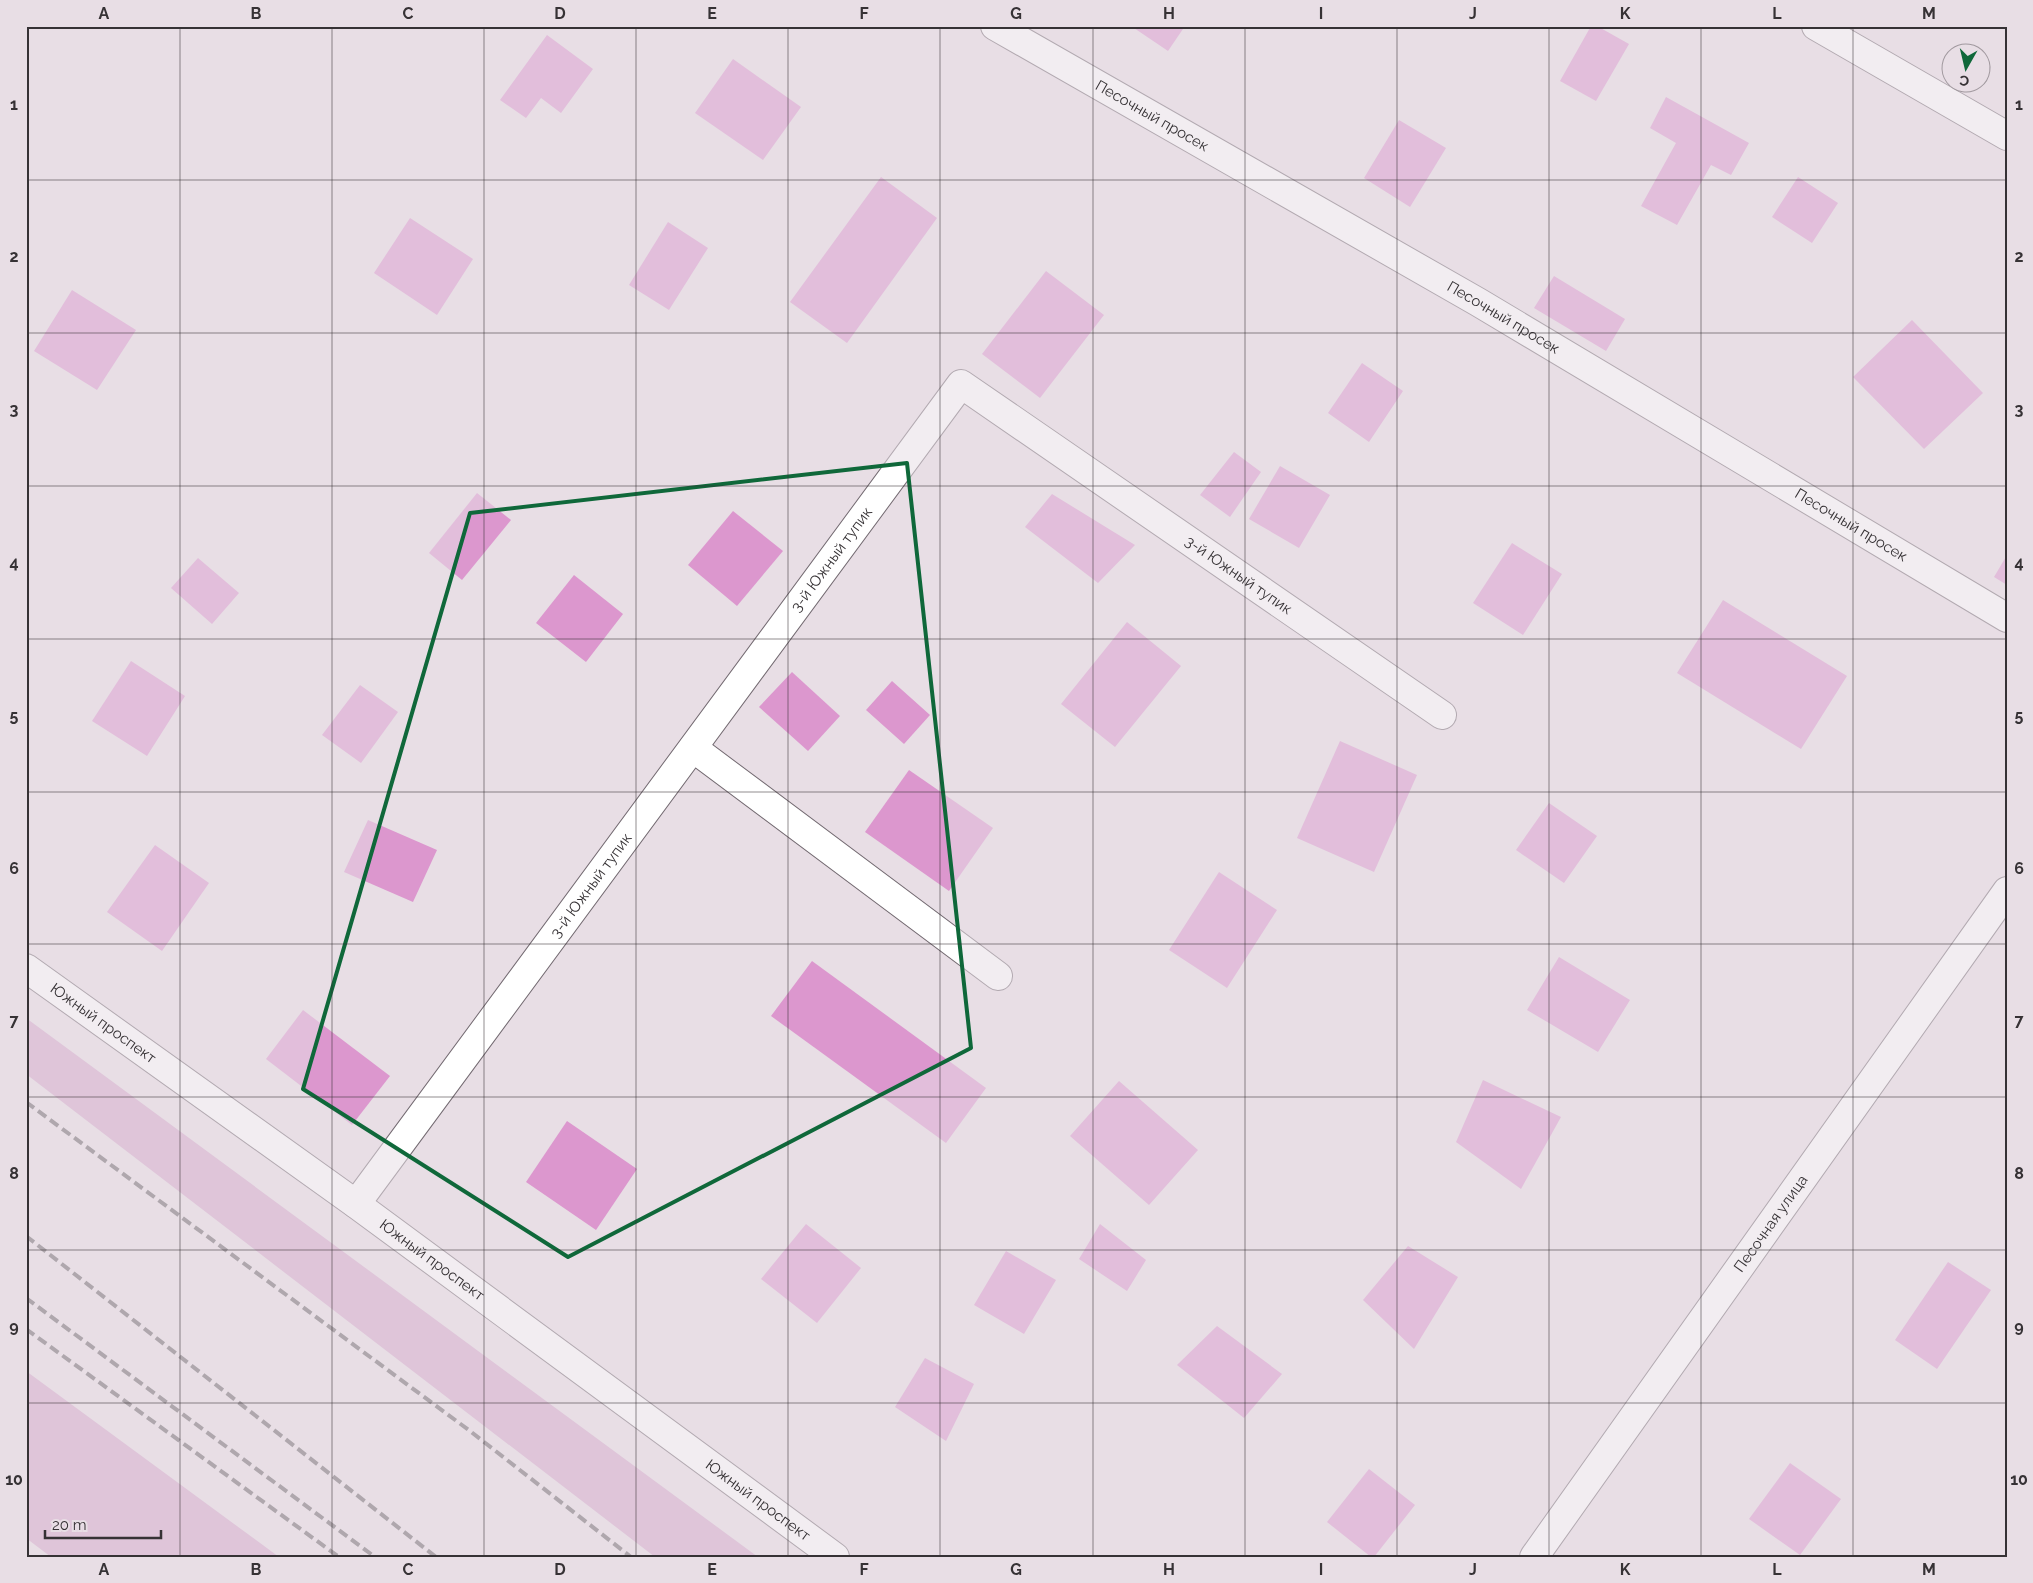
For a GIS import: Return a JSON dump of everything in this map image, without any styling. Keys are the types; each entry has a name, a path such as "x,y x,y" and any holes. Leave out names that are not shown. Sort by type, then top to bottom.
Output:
{"street":[{"name":"Песочный просек","path":"995,26 1478,302 2007,618"},
{"path":"1816,26 2007,136"},
{"name":"3-й Южный тупик","path":"356,1204 962,384 1442,715"},
{"path":"693,748 998,976"},
{"name":"Песочная улица","path":"1534,1557 2007,891"},
{"name":"Южный проспект","path":"26,968 356,1204 835,1557"}],"highlighted area":[{"path":"907,463 971,1048 568,1257 303,1089 470,513"}],"shaded area":[{"path":"26,1018 758,1557 655,1557 26,1074"},
{"path":"26,1371 279,1557 51,1557 26,1538"}],"building":[{"path":"1131,26 1185,26 1168,51"},
{"path":"1591,26 1597,26 1629,44 1596,101 1560,81"},
{"path":"547,35 593,69 561,113 541,98 526,118 500,100"},
{"path":"733,59 801,107 763,160 695,113"},
{"path":"1666,97 1749,143 1731,175 1711,165 1677,225 1641,206 1676,143 1650,128"},
{"path":"1399,120 1446,148 1410,207 1364,178"},
{"path":"881,177 937,218 847,343 790,302"},
{"path":"1798,177 1838,203 1812,243 1772,217"},
{"path":"410,218 473,259 437,315 374,273"},
{"path":"668,222 708,248 669,310 629,285"},
{"path":"1046,271 1104,315 1040,398 982,354"},
{"path":"1554,276 1625,319 1606,351 1534,308"},
{"path":"72,290 136,330 97,390 34,351"},
{"path":"1912,320 1983,393 1924,449 1853,377"},
{"path":"1362,363 1403,391 1369,442 1328,413"},
{"path":"1234,452 1261,472 1230,517 1200,495"},
{"path":"1280,466 1330,495 1299,548 1249,519"},
{"path":"477,493 511,520 462,580 429,553"},
{"path":"1052,494 1135,545 1098,583 1025,527"},
{"path":"733,511 783,551 737,606 688,565"},
{"path":"1512,543 1562,574 1523,635 1473,603"},
{"path":"2007,555 2007,585 1994,577"},
{"path":"198,558 239,593 212,624 171,588"},
{"path":"574,575 623,614 586,662 536,623"},
{"path":"1723,600 1847,676 1801,749 1677,673"},
{"path":"1127,622 1181,666 1115,747 1061,704"},
{"path":"131,661 185,696 147,756 92,721"},
{"path":"792,672 840,716 808,751 759,707"},
{"path":"892,681 930,715 904,744 866,710"},
{"path":"360,685 398,712 361,763 322,735"},
{"path":"1340,741 1417,775 1374,872 1297,838"},
{"path":"909,770 993,828 949,891 865,832"},
{"path":"1549,803 1597,836 1564,883 1516,850"},
{"path":"368,820 437,850 413,902 344,872"},
{"path":"155,845 209,883 162,951 107,912"},
{"path":"1219,872 1277,910 1227,988 1169,950"},
{"path":"1559,957 1630,1000 1598,1052 1527,1010"},
{"path":"812,961 986,1088 946,1143 771,1016"},
{"path":"303,1010 390,1076 352,1125 266,1059"},
{"path":"1483,1080 1561,1117 1521,1189 1456,1142"},
{"path":"1119,1081 1198,1150 1149,1205 1070,1136"},
{"path":"567,1121 637,1169 596,1230 526,1182"},
{"path":"806,1224 861,1268 817,1323 761,1279"},
{"path":"1100,1224 1146,1260 1127,1291 1079,1259"},
{"path":"1408,1246 1458,1277 1414,1349 1363,1300"},
{"path":"1006,1251 1056,1280 1024,1334 974,1305"},
{"path":"1948,1262 1991,1290 1937,1369 1895,1340"},
{"path":"1217,1326 1282,1374 1244,1418 1177,1365"},
{"path":"925,1358 974,1384 946,1441 895,1407"},
{"path":"1790,1463 1841,1499 1800,1555 1749,1519"},
{"path":"1369,1469 1415,1505 1374,1557 1371,1557 1327,1522"}],"railway":[{"path":"26,1102 470,1431 631,1557"},
{"path":"26,1236 436,1557"},
{"path":"26,1298 375,1557"},
{"path":"26,1329 339,1557"}]}
